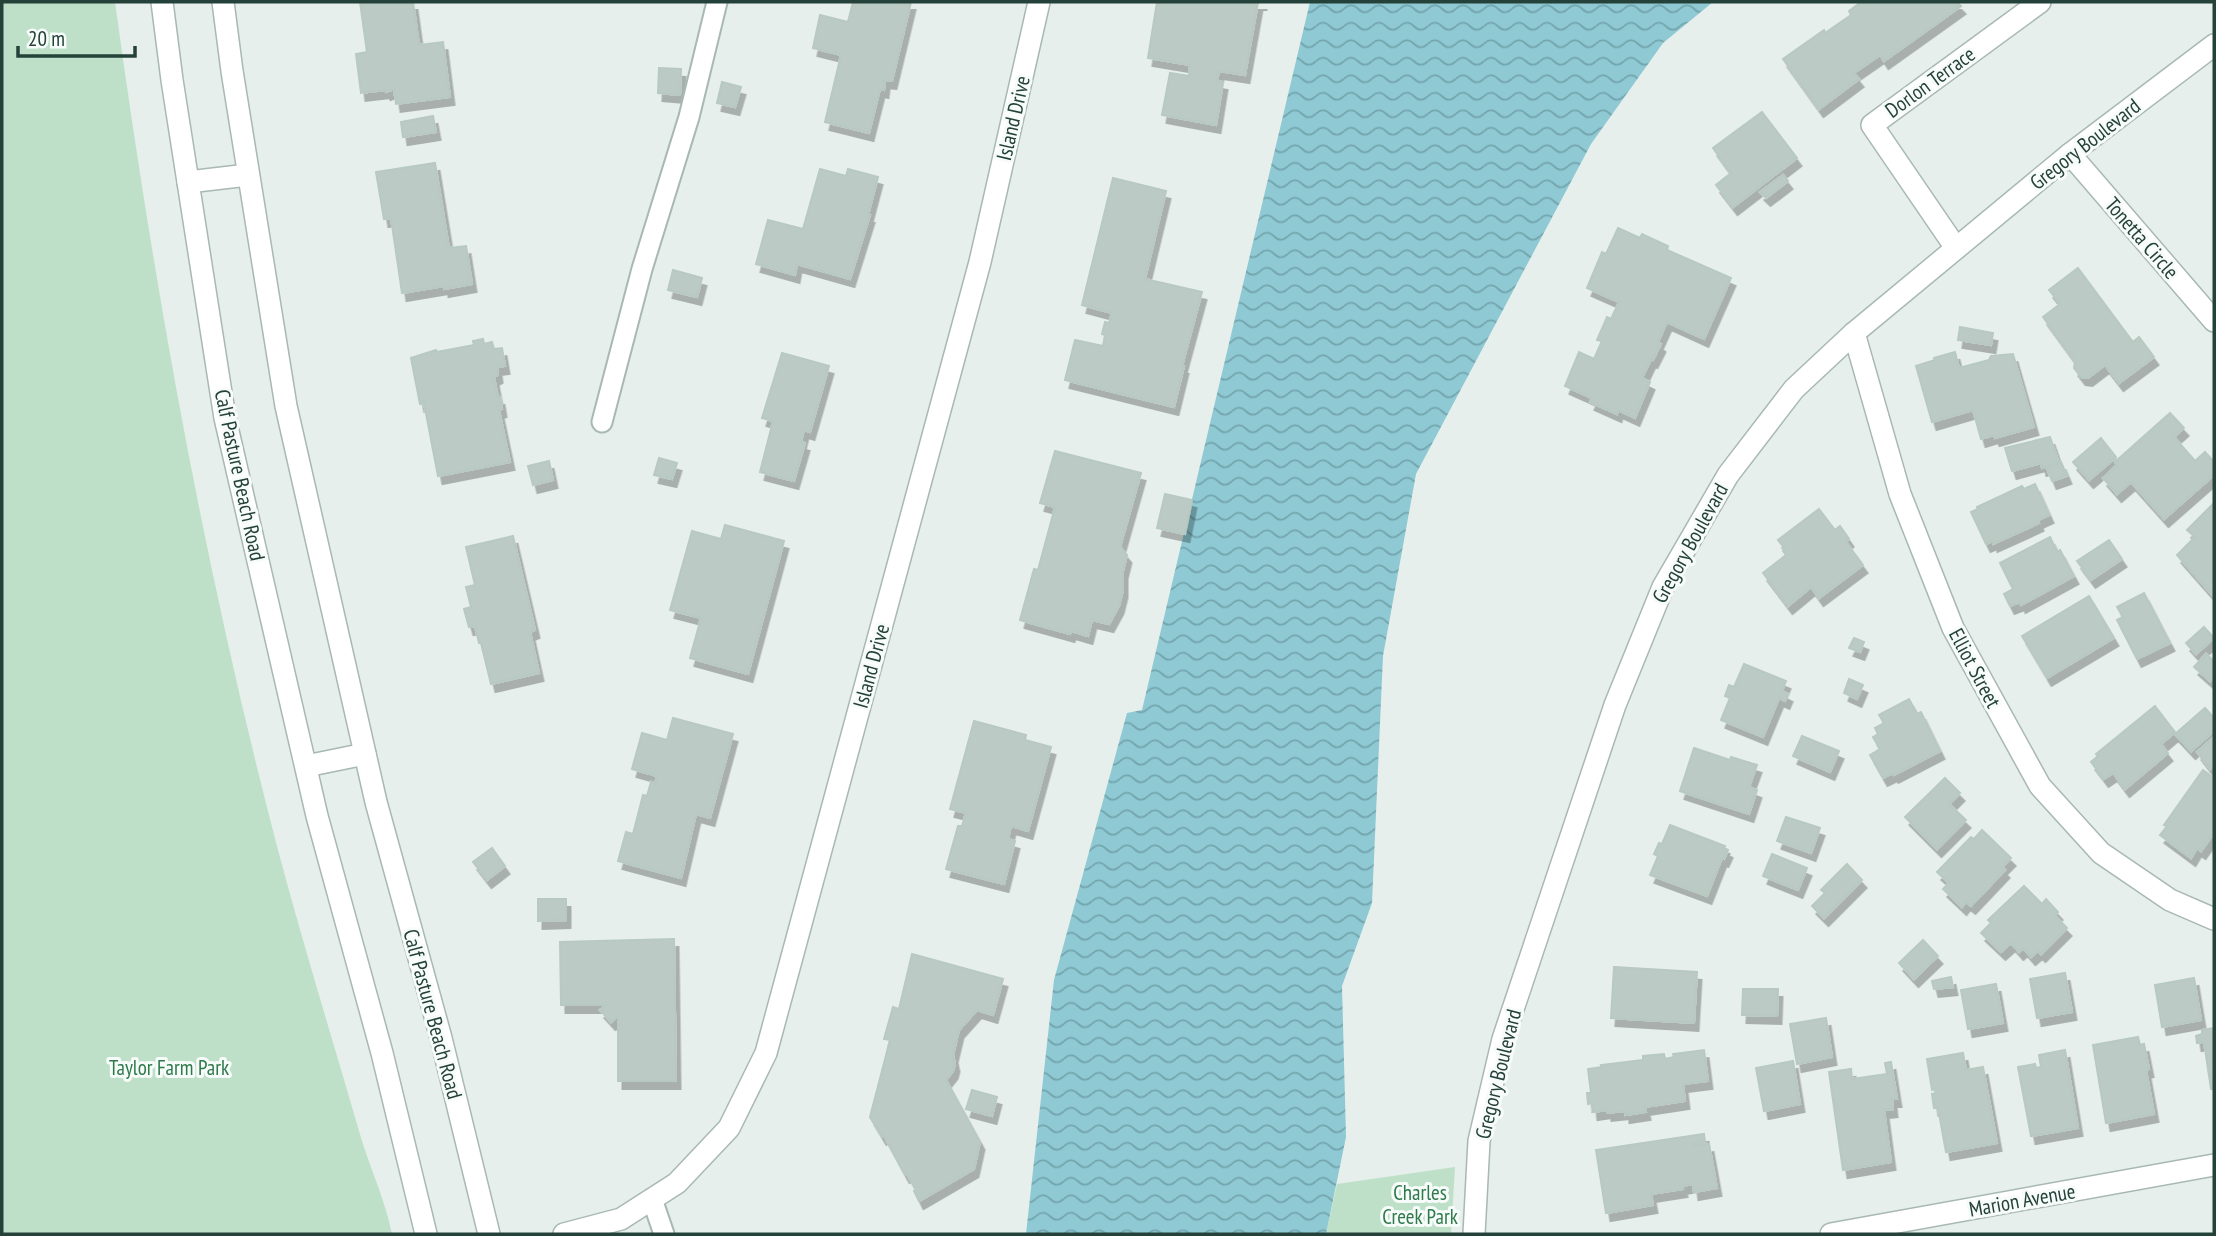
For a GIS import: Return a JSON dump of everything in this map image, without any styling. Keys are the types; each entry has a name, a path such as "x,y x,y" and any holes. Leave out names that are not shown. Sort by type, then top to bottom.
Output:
{"street":[{"name":"Calf Pasture Beach Road","path":"162,2 225,418 306,766 426,1234"},
{"name":"Calf Pasture Beach Road","path":"223,2 286,406 376,802 441,1038 489,1234"},
{"name":"Island Drive","path":"564,1234 621,1219 677,1183 729,1128 765,1053 976,276 1039,2"},
{"name":"Dorlon Terrace","path":"1956,248 1872,125 2040,2"},
{"name":"Gregory Boulevard","path":"1474,1234 1479,1141 1503,1039 1615,705 1663,587 1728,475 1794,389 1854,333 2070,154 2214,45"},
{"name":"Tonetta Circle","path":"2070,154 2214,321"},
{"path":"188,182 248,175"},
{"name":"Elliot Street","path":"1854,333 1900,494 1953,628 2040,786 2101,853 2170,900 2214,919"},
{"path":"306,766 366,754"},
{"name":"Marion Avenue","path":"1830,1234 2214,1166"}],"lane":[{"path":"602,422 642,269 689,117 717,2"},
{"path":"652,1199 664,1234"}],"green space":[{"name":"Taylor Farm Park","path":"2,2 115,2 164,322 227,640 288,885 359,1131 392,1234 2,1234"},
{"name":"Charles Creek Park","path":"1455,1167 1451,1234 1326,1234 1337,1184"}],"water":[{"path":"1310,2 1713,2 1663,43 1591,144 1416,474 1383,656 1372,903 1342,986 1346,1137 1326,1234 1026,1234 1054,980 1127,713 1142,710"}],"building":[{"path":"360,2 413,2 419,45 443,42 450,97 396,104 394,89 361,93 356,54 367,52"},
{"path":"853,2 911,2 892,81 882,80 885,81 884,90 880,89 869,133 825,122 841,55 813,48 820,15 848,22"},
{"path":"1157,2 1258,2 1245,75 1219,71 1217,81 1223,82 1216,125 1162,115 1170,73 1189,76 1190,65 1148,58"},
{"path":"1861,2 1957,2 1961,6 1884,61 1880,55 1854,73 1859,79 1819,109 1783,59 1851,15 1849,11"},
{"path":"659,68 681,69 680,95 658,93"},
{"path":"722,82 741,87 735,107 717,103"},
{"path":"1762,112 1797,158 1733,207 1716,185 1731,173 1713,148"},
{"path":"433,116 436,132 403,137 401,122"},
{"path":"435,163 449,248 466,246 472,284 402,293 391,218 384,219 376,172"},
{"path":"820,169 846,176 848,169 878,177 870,215 850,279 797,264 795,275 756,264 768,220 803,229"},
{"path":"1783,175 1788,181 1766,198 1760,192"},
{"path":"1113,178 1166,191 1145,279 1202,292 1174,407 1065,380 1075,340 1103,346 1105,322 1109,323 1112,313 1082,305"},
{"path":"1618,228 1640,238 1642,234 1668,246 1667,250 1731,278 1704,339 1667,322 1658,342 1661,344 1642,378 1650,382 1635,418 1618,410 1617,414 1590,402 1592,398 1565,386 1579,352 1594,359 1602,341 1597,340 1607,317 1611,319 1619,302 1587,288 1602,252 1606,254"},
{"path":"2078,268 2133,342 2139,337 2154,357 2119,383 2105,365 2088,378 2081,377 2074,368 2075,361 2043,317 2060,304 2049,290"},
{"path":"673,270 702,278 697,297 668,290"},
{"path":"1960,327 1993,333 1991,345 1958,340"},
{"path":"483,339 484,344 492,342 494,349 502,348 505,366 497,367 498,375 494,377 498,398 500,397 502,409 499,410 510,462 438,476 424,403 420,404 411,358 436,350 437,352 474,345 473,341"},
{"path":"1955,352 1959,368 1989,360 1991,356 2013,354 2034,427 1995,438 1994,435 1981,439 1973,410 1932,422 1916,366"},
{"path":"782,353 829,366 810,432 804,430 801,442 805,443 794,481 760,472 773,421 762,418"},
{"path":"2170,413 2184,428 2174,437 2195,461 2205,452 2214,462 2214,475 2164,519 2131,482 2117,494 2103,478 2117,465 2115,462"},
{"path":"2050,437 2059,463 2042,468 2041,463 2012,471 2005,448"},
{"path":"2101,438 2116,457 2089,480 2073,462"},
{"path":"1055,451 1141,473 1120,547 1127,555 1119,606 1109,624 1092,620 1088,636 1071,631 1070,634 1020,620 1034,569 1038,570 1055,507 1040,503"},
{"path":"659,458 677,463 672,479 654,475"},
{"path":"549,461 553,480 533,485 528,466"},
{"path":"2061,462 2067,476 2052,481 2047,468"},
{"path":"2035,484 2049,515 2038,520 2039,523 1993,544 1993,541 1986,544 1971,512 2022,486 2024,489"},
{"path":"1165,494 1192,500 1185,534 1157,528"},
{"path":"2214,503 2214,597 2177,555 2195,537 2187,530"},
{"path":"1819,509 1835,530 1840,526 1849,539 1846,542 1863,565 1819,598 1811,587 1788,606 1763,573 1786,555 1778,540"},
{"path":"725,525 784,541 748,674 690,658 701,618 670,610 692,531 721,539"},
{"path":"513,536 535,630 530,632 539,673 491,684 475,626 469,627 464,609 471,607 466,587 475,585 466,547"},
{"path":"2050,537 2074,576 2021,605 2020,602 2010,606 2004,594 2013,589 2000,563"},
{"path":"2109,540 2122,559 2091,580 2077,561"},
{"path":"2144,593 2170,643 2137,659 2117,620 2123,617 2117,607"},
{"path":"2089,596 2114,638 2047,678 2022,636"},
{"path":"2204,627 2214,638 2196,654 2186,643"},
{"path":"1854,638 1864,642 1860,652 1849,648"},
{"path":"2206,654 2214,661 2214,676 2210,681 2194,667"},
{"path":"1744,664 1786,681 1782,691 1788,694 1785,701 1779,698 1763,737 1721,720 1730,698 1725,696 1729,685 1734,687"},
{"path":"1849,679 1863,685 1857,699 1844,693"},
{"path":"1909,699 1917,714 1921,712 1940,751 1883,778 1870,755 1880,749 1873,737 1878,734 1875,728 1884,723 1879,715"},
{"path":"2155,706 2175,732 2161,744 2168,753 2125,789 2113,773 2104,779 2091,762 2098,756 2096,754"},
{"path":"2205,708 2214,718 2214,731 2191,751 2175,734"},
{"path":"673,718 733,734 710,818 696,814 681,878 618,861 626,832 633,834 643,795 647,796 651,782 655,784 657,776 632,769 642,733 667,740"},
{"path":"974,721 1026,735 1025,740 1051,747 1028,831 1011,826 1008,839 1015,841 1004,884 946,869 958,826 962,826 966,813 950,809"},
{"path":"1802,736 1839,751 1830,772 1793,756"},
{"path":"2214,737 2214,765 2210,769 2197,752"},
{"path":"1694,748 1730,760 1731,757 1757,765 1749,787 1757,790 1749,814 1680,791"},
{"path":"2203,770 2214,778 2214,833 2201,851 2197,848 2191,858 2160,835 2167,826 2164,825"},
{"path":"1945,778 1960,793 1949,804 1966,820 1937,849 1905,817"},
{"path":"1786,817 1820,828 1811,853 1777,841"},
{"path":"1670,825 1725,846 1728,850 1724,859 1722,858 1707,896 1650,875 1658,856 1654,854 1659,843 1662,844"},
{"path":"1982,830 2011,858 2002,867 2005,870 1971,906 1966,902 1962,907 1943,889 1949,883 1937,872 1971,837 1974,839"},
{"path":"492,848 505,866 487,880 473,862"},
{"path":"1772,854 1807,868 1798,890 1763,876"},
{"path":"1847,864 1862,880 1824,918 1812,906 1825,893 1821,890"},
{"path":"2024,886 2042,904 2046,899 2058,912 2055,916 2067,928 2041,954 2038,951 2031,957 2023,948 2019,952 2011,943 2001,952 1981,933 1991,923 1988,920"},
{"path":"538,899 566,899 566,920 538,921"},
{"path":"674,939 676,1081 618,1081 618,1016 611,1022 600,1010 606,1005 561,1005 560,942"},
{"path":"1923,940 1938,956 1914,979 1899,963"},
{"path":"912,954 1003,979 993,1015 977,1010 959,1030 953,1055 955,1064 946,1080 980,1142 974,1169 919,1201 907,1174 905,1175 884,1136 882,1137 870,1117 890,1040 884,1039 893,1007 899,1009"},
{"path":"1614,967 1697,972 1694,1023 1611,1018"},
{"path":"2065,973 2072,1012 2037,1018 2030,979"},
{"path":"1951,977 1953,987 1934,989 1932,981"},
{"path":"2194,978 2201,1020 2162,1027 2155,985"},
{"path":"1996,984 2003,1023 1968,1029 1961,990"},
{"path":"1743,989 1778,989 1777,1016 1742,1015"},
{"path":"1826,1018 1832,1057 1797,1064 1790,1024"},
{"path":"2214,1028 2214,1089 2211,1089 2204,1042 2197,1043 2196,1036 2202,1034 2202,1030"},
{"path":"2138,1037 2140,1045 2144,1044 2154,1114 2106,1123 2093,1045"},
{"path":"1704,1050 1708,1081 1683,1084 1685,1101 1645,1107 1646,1112 1625,1115 1625,1111 1593,1112 1592,1103 1588,1104 1587,1093 1591,1093 1588,1069 1643,1060 1643,1056 1664,1054 1665,1059 1674,1057 1673,1054"},
{"path":"2065,1050 2078,1128 2031,1136 2018,1067 2035,1064 2036,1068 2041,1067 2039,1055"},
{"path":"1963,1053 1966,1070 1983,1067 1997,1143 1946,1152 1938,1108 1934,1108 1932,1094 1936,1093 1935,1089 1932,1090 1927,1059"},
{"path":"1793,1061 1800,1104 1764,1111 1756,1068"},
{"path":"1891,1062 1897,1099 1892,1099 1893,1109 1884,1110 1891,1162 1843,1170 1829,1072 1851,1069 1852,1079 1887,1074 1885,1063"},
{"path":"972,1090 997,1097 992,1116 966,1109"},
{"path":"1704,1134 1705,1142 1694,1146 1709,1144 1717,1188 1694,1192 1693,1184 1682,1186 1683,1189 1651,1194 1653,1205 1606,1213 1596,1150"}]}
